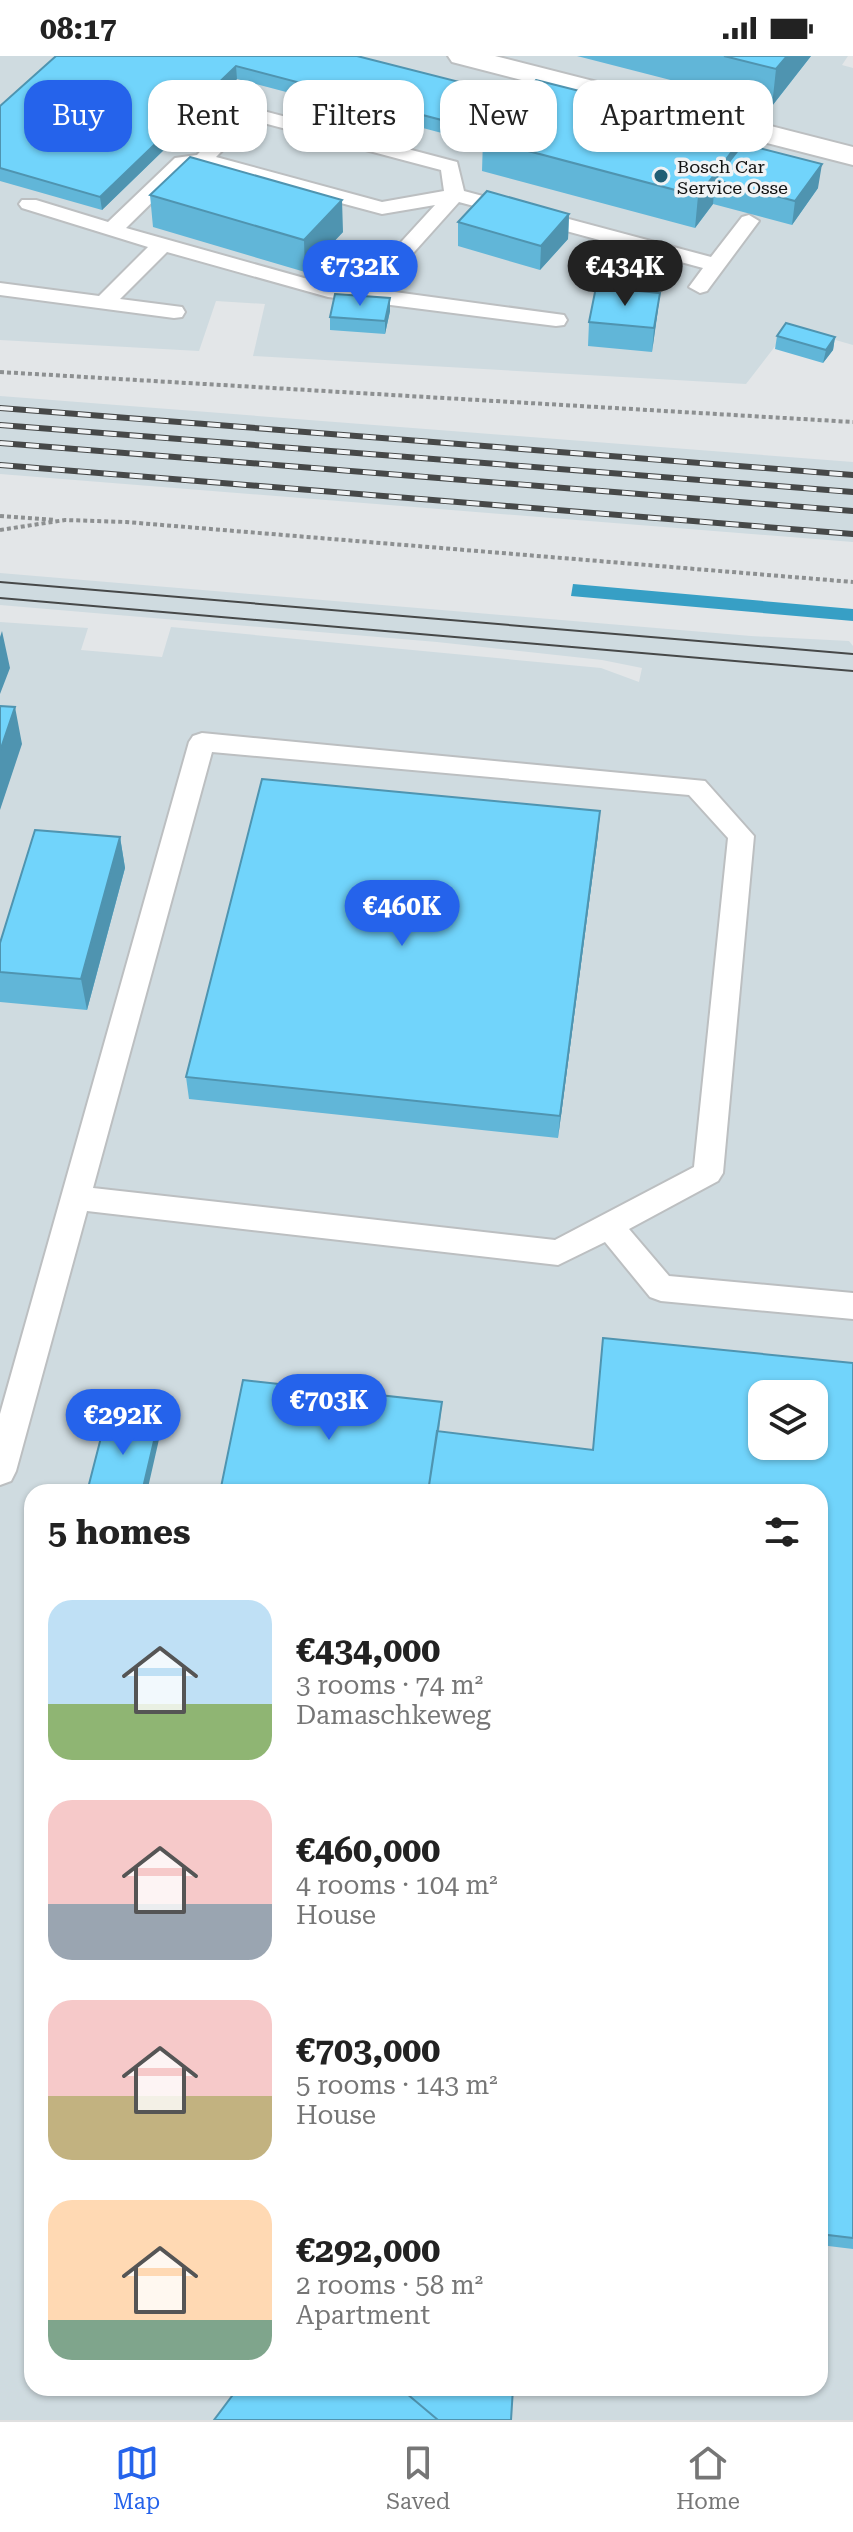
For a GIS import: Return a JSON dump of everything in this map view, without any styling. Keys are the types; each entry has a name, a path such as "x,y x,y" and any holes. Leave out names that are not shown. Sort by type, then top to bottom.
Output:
{"street":[{"path":"462,56 853,156"}],"lane":[{"path":"203,160 248,113 450,166 455,195"},
{"path":"112,230 182,162 203,160 382,208 455,195 716,265"},
{"path":"365,294 455,195"},
{"path":"29,204 328,291 556,320"},
{"path":"700,287 749,221"},
{"path":"104,303 162,245"},
{"path":"0,289 174,312"},
{"path":"0,1471 202,742 696,787 741,836 708,1173 558,1253 76,1198"},
{"path":"609,1226 661,1288 853,1306"}],"path":[{"path":"0,372 853,422"},
{"path":"0,516 126,522 853,582"},
{"path":"0,530 65,520"}],"shaded area":[{"path":"0,56 848,56 842,65 853,68 853,345 790,327 746,384 253,356 265,304 216,301 199,351 0,340"},
{"path":"0,396 853,462 853,542 0,474"},
{"path":"0,573 751,636 849,641 853,646 853,2420 0,2420 0,622 88,628 81,650 162,657 171,627 601,668 639,682 642,668 602,660 437,642 0,605"}],"water":[{"path":"573,584 853,609 853,621 571,596"}],"building":[{"path":"56,56 357,56 452,80 440,80 440,120 424,115 424,80 289,80 236,66 221,80 148,80 148,151 100,197 0,168 0,106 24,85 24,152 132,152 132,80 29,80"},
{"path":"724,56 787,56 776,69"},
{"path":"557,85 573,89 573,152 732,152 698,196 532,152 557,152"},
{"path":"737,152 773,152 822,164 795,201 715,180"},
{"path":"190,157 342,200 304,240 150,195"},
{"path":"487,191 569,214 541,246 458,222"},
{"path":"596,287 660,293 654,328 589,322"},
{"path":"335,294 390,298 385,321 330,317"},
{"path":"786,323 835,337 826,350 777,336"},
{"path":"0,706 15,707 0,751"},
{"path":"262,779 600,811 560,1116 186,1077"},
{"path":"35,830 120,837 81,979 0,972 0,943"},
{"path":"603,1338 853,1363 853,2238 828,2235 828,1484 429,1484 437,1431 593,1450"},
{"path":"243,1380 442,1402 429,1484 222,1484"},
{"path":"106,1418 158,1424 144,1484 89,1484"},
{"path":"232,2396 410,2396 438,2420 214,2420"},
{"path":"410,2396 512,2396 511,2420 438,2420"}],"tram line":[{"path":"0,582 853,654"},
{"path":"0,598 853,671"}],"railway":[{"path":"0,408 853,475"},
{"path":"0,425 853,492"},
{"path":"0,443 853,511"},
{"path":"0,465 853,534"}],"place":[{"name":"Bosch Car Service Osse","path":"661,176"}]}
